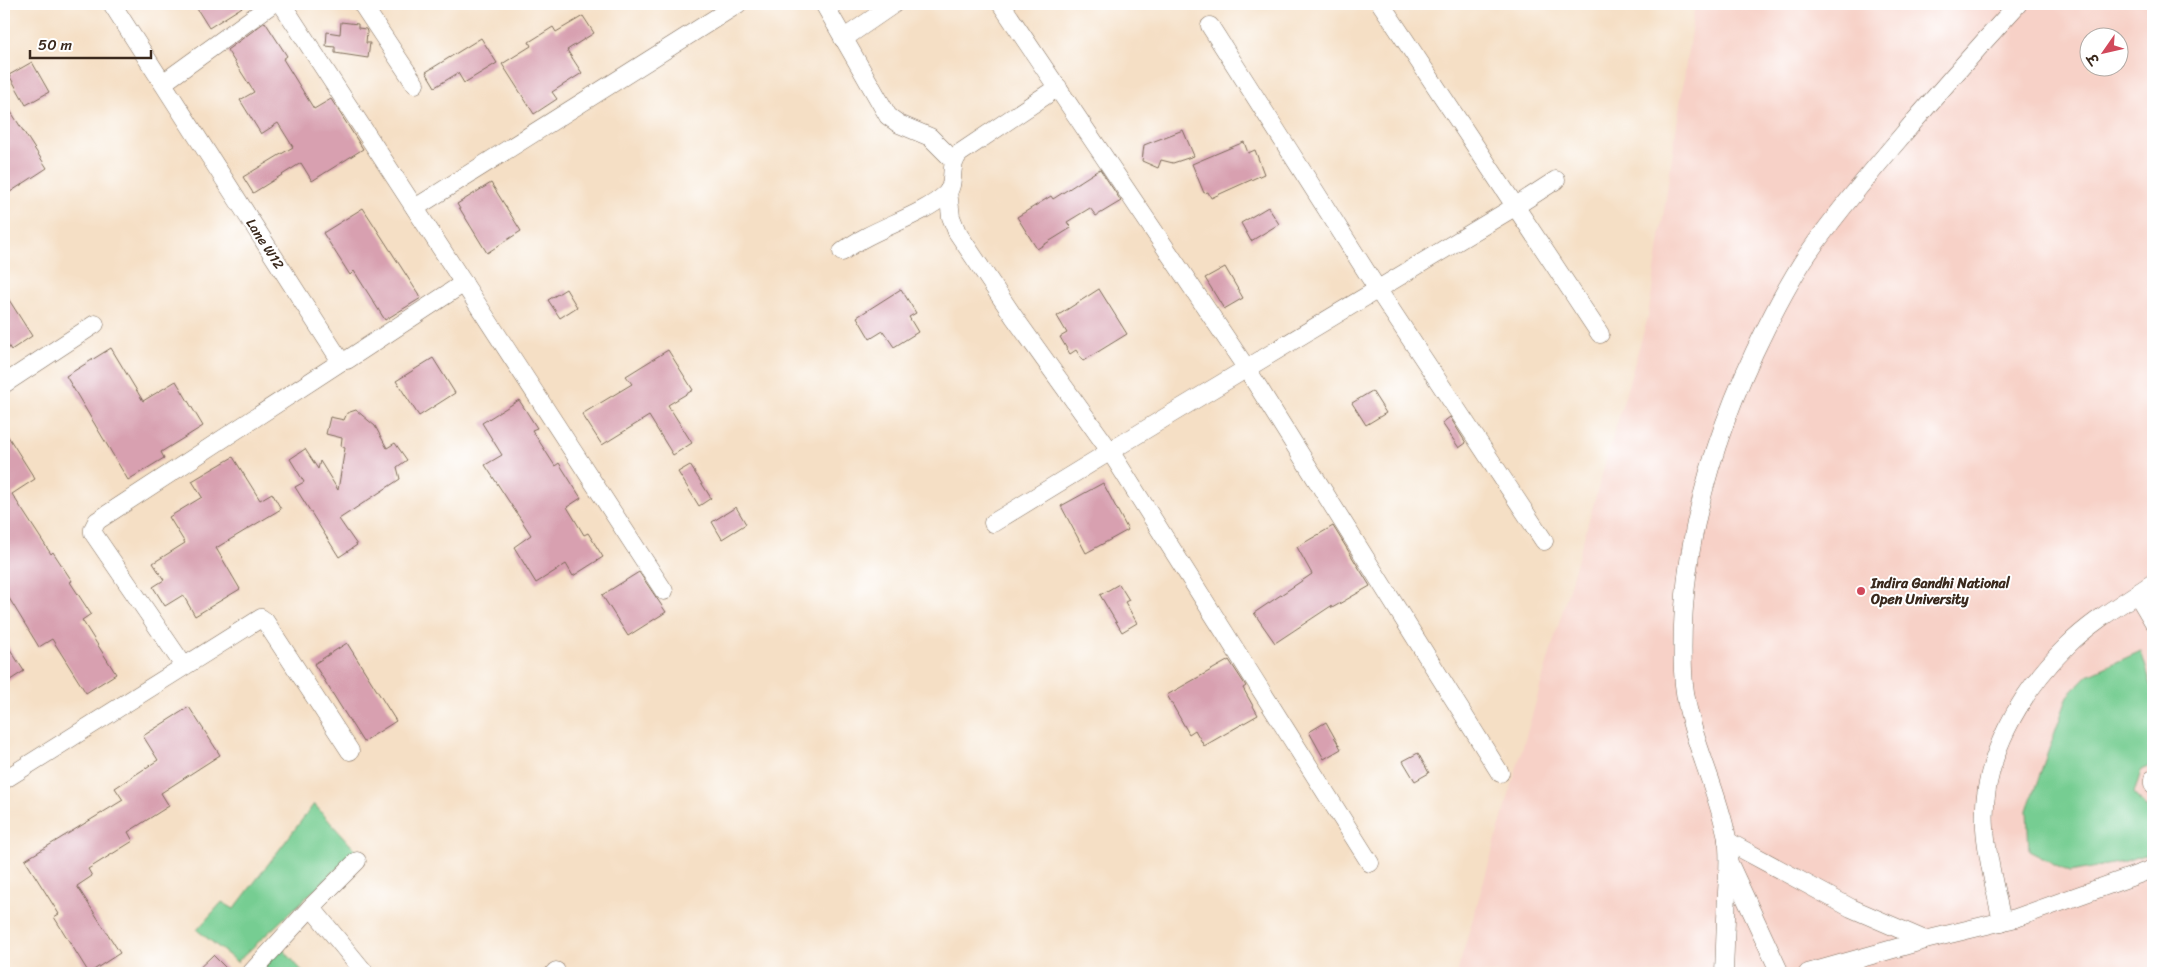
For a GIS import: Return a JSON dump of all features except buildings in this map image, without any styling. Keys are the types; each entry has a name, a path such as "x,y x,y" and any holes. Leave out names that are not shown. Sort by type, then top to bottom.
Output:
{"street":[{"name":"Lane W12","path":"112,4 342,361"},
{"path":"163,83 272,4"},
{"path":"282,4 664,591"},
{"path":"362,4 415,84"},
{"path":"415,208 738,4"},
{"path":"824,4 888,116 898,124 930,137 954,161"},
{"path":"844,39 894,4"},
{"path":"1001,4 1247,369 1500,773"},
{"path":"1381,4 1600,334"},
{"path":"1724,973 1727,841 1721,814 1692,726 1686,698 1682,641 1690,555 1698,507 1729,411 1755,349 1784,292 1811,249 1848,200 1948,81 2018,4"},
{"path":"1210,26 1378,290 1544,541"},
{"path":"842,252 858,240 918,211 948,191 951,186 954,161 965,149 1058,87"},
{"path":"993,523 1556,180"},
{"path":"948,191 951,217 957,232 1014,317 1110,452 1370,863"},
{"path":"184,666 93,533 96,520 464,283"},
{"path":"4,384 94,324"},
{"path":"2002,922 1985,828 1986,795 1993,761 2003,737 2041,675 2068,645 2153,582"},
{"path":"2137,594 2153,621"},
{"path":"4,780 258,618 264,619 350,752"},
{"path":"2153,779 2153,784"},
{"path":"1727,841 1852,908 1925,940"},
{"path":"251,973 311,907 357,861"},
{"path":"1728,862 1780,973"},
{"path":"1808,973 1925,940 2002,922 2153,868"},
{"path":"311,907 365,973"}],"shaded area":[{"name":"Indira Gandhi National Open University","path":"1695,4 2153,4 2153,973 1457,973 1648,317"}],"green space":[{"path":"2141,651 2153,691 2153,754 2152,764 2141,771 2134,794 2153,815 2153,852 2122,862 2070,872 2029,851 2027,810 2068,696 2088,675"},
{"path":"314,804 356,851 237,962 197,930 222,902 234,909"},
{"path":"280,946 304,973 255,973"}],"place":[{"name":"Indira Gandhi National Open University","path":"1861,591"}]}
